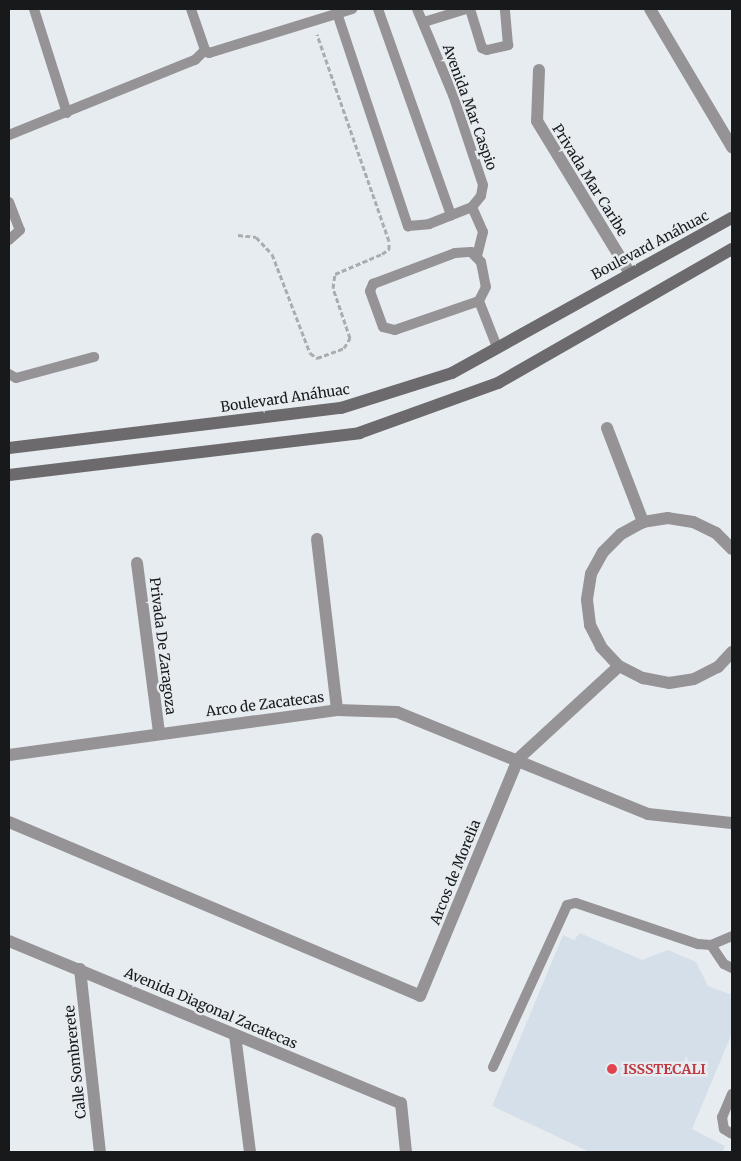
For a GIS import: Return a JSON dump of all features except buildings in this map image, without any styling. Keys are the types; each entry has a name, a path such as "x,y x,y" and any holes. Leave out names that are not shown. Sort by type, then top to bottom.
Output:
{"main road":[{"name":"Boulevard Anáhuac","path":"9,448 341,408 452,373 629,272 732,218"},
{"path":"9,475 359,433 498,384 732,249"}],"street":[{"path":"650,9 732,147"},
{"name":"Privada Mar Caribe","path":"539,70 536,121 629,272"},
{"path":"607,428 643,522"},
{"path":"732,549 716,533 693,522 668,518 643,522 621,534 602,552 591,574 587,600 590,624 602,648 619,666 642,678 668,683 694,679 718,667 732,652"},
{"path":"316,539 337,710"},
{"name":"Privada De Zaragoza","path":"137,563 159,732"},
{"path":"518,759 619,666"},
{"name":"Arco de Zacatecas","path":"9,755 159,732 337,710 397,712 518,759 648,814 732,823"},
{"name":"Arcos de Morelia","path":"9,822 420,996 518,759"},
{"name":"Avenida Diagonal Zacatecas","path":"9,941 401,1103 406,1152"},
{"name":"Calle Sombrerete","path":"80,969 100,1152"},
{"path":"235,1036 250,1152"}],"lane":[{"path":"34,9 67,113"},
{"path":"191,9 204,50"},
{"path":"204,50 216,52 312,20 352,9"},
{"path":"378,9 451,215"},
{"name":"Avenida Mar Caspio","path":"417,9 424,22 483,185 482,196 472,207"},
{"path":"424,22 466,9"},
{"path":"470,9 482,48 487,50 508,45 505,9"},
{"path":"337,13 408,226 451,215 472,207 483,232 477,256 486,287 479,301 395,330 383,327 377,319 370,290 380,280 455,253 477,256"},
{"path":"9,135 195,60 204,50"},
{"path":"9,202 20,230 9,240"},
{"path":"479,301 497,347"},
{"path":"9,374 16,378 94,357"},
{"path":"493,1067 567,905 576,903 680,939 711,945 732,936"},
{"path":"711,945 724,964 732,968"},
{"path":"732,1094 722,1117 724,1129 732,1134"}],"path":[{"path":"238,235 256,237 272,254 310,353 317,358 344,348 350,338 333,288 335,274 382,254 389,249 389,240 312,20"}],"shaded area":[{"name":"ISSSTECALI","path":"580,933 642,960 668,950 696,962 708,986 732,995 732,1033 692,1129 725,1146 722,1152 590,1152 492,1106 563,935 574,940"}],"place":[{"name":"ISSSTECALI","path":"612,1069"}]}
